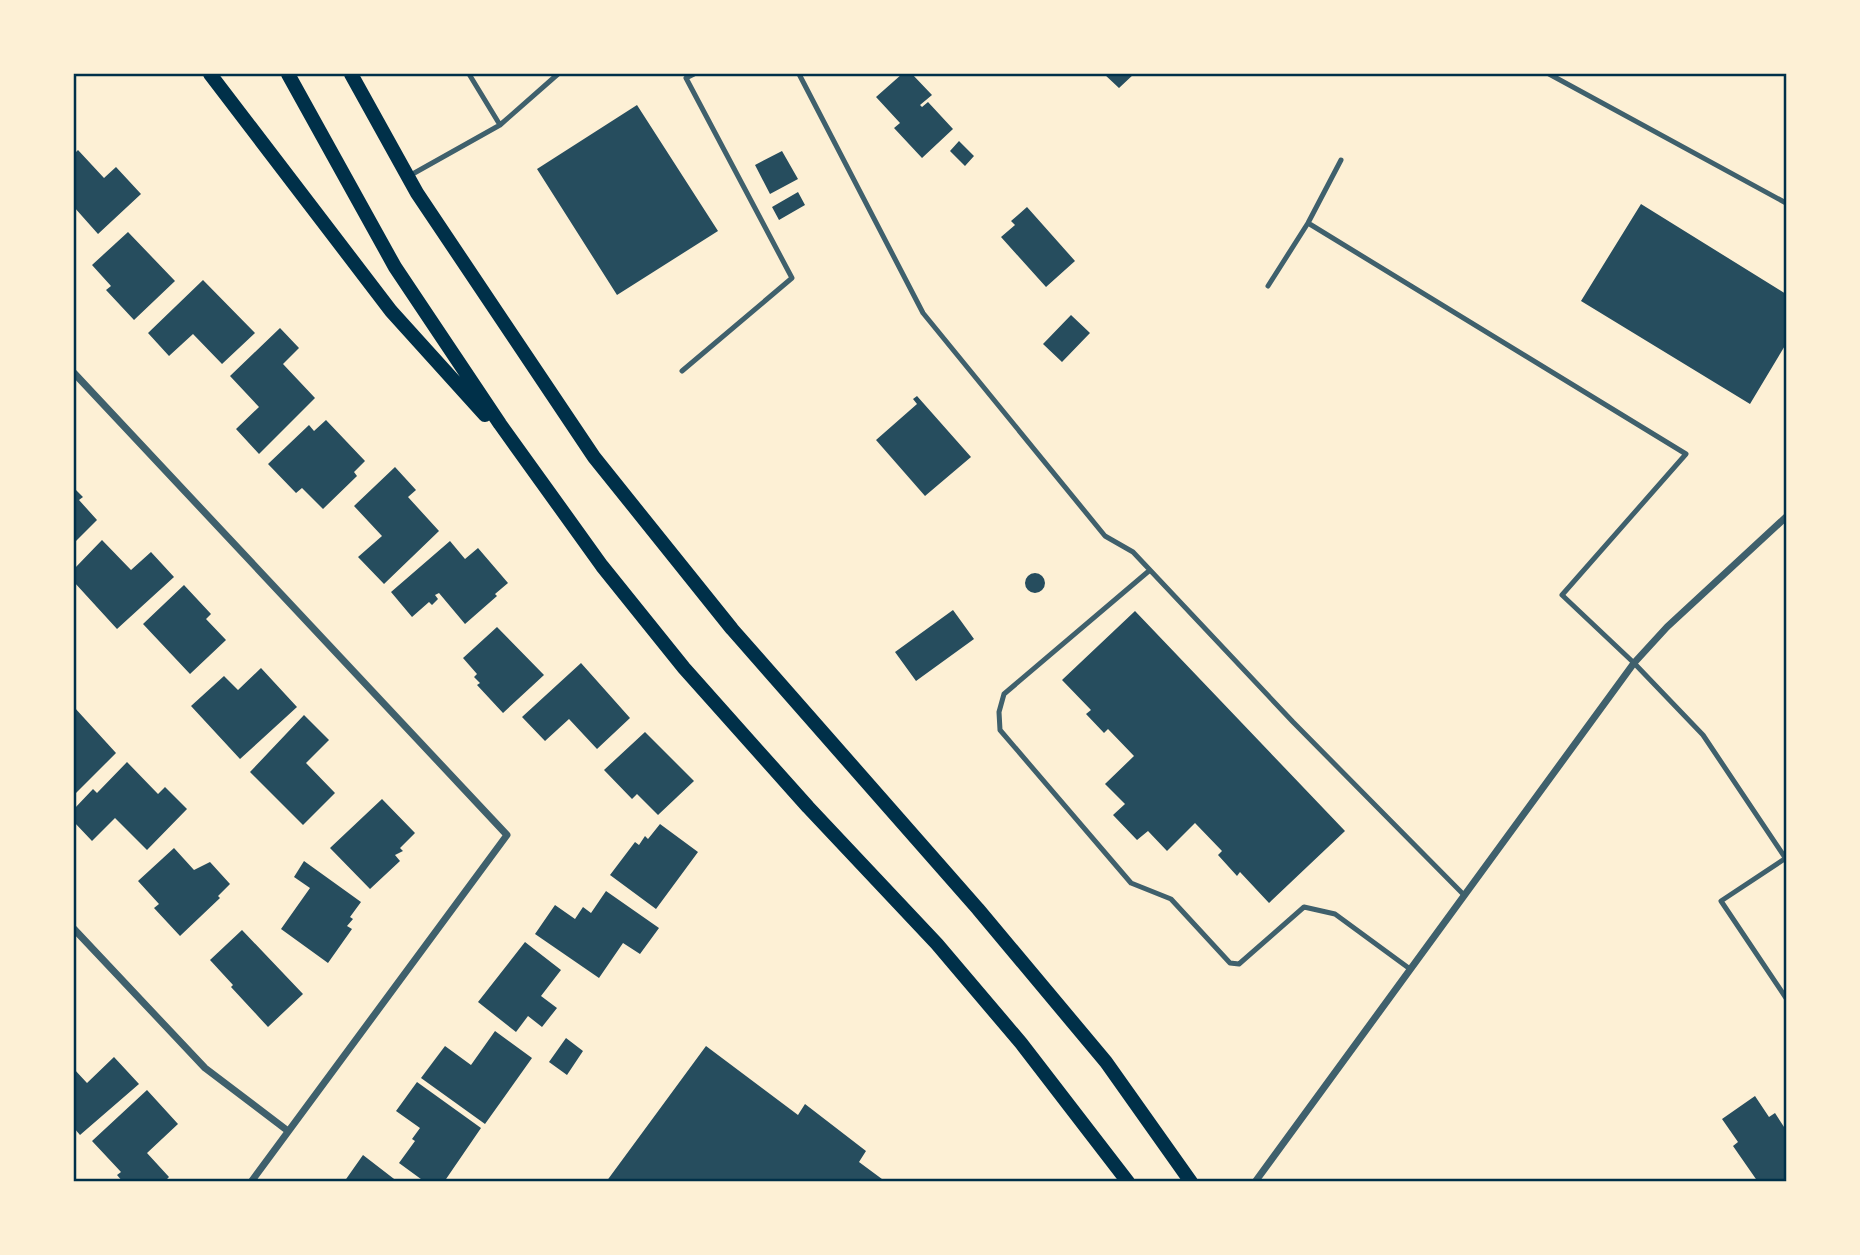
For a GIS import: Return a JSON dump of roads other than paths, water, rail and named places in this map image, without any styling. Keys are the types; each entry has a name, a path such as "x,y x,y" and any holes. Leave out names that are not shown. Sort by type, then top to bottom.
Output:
{"main road":[{"path":"210,74 391,311 526,460"},
{"path":"288,74 395,267 526,460 602,566 684,668 808,807 937,944 1021,1043 1128,1181"},
{"path":"351,74 409,176 594,457 741,639 978,909 1106,1062 1191,1181"}],"street":[{"path":"74,373 507,835 251,1181"},
{"path":"1255,1181 1634,663 1667,627 1787,517"},
{"path":"74,929 205,1068 288,1131"}],"lane":[{"path":"470,74 500,125"},
{"path":"409,176 500,125 558,74"},
{"path":"681,372 792,278 686,78 694,74"},
{"path":"799,74 923,313 1105,536 1133,552 1293,722 1464,895"},
{"path":"1549,74 1787,202"},
{"path":"1268,286 1308,223 1341,160"},
{"path":"1308,223 1686,454 1562,595 1634,663 1703,735 1786,859 1721,901 1787,999"},
{"path":"1150,570 1004,694 999,712 1000,730 1131,883 1171,899 1230,963 1239,964 1304,907 1335,914 1410,968"}]}
